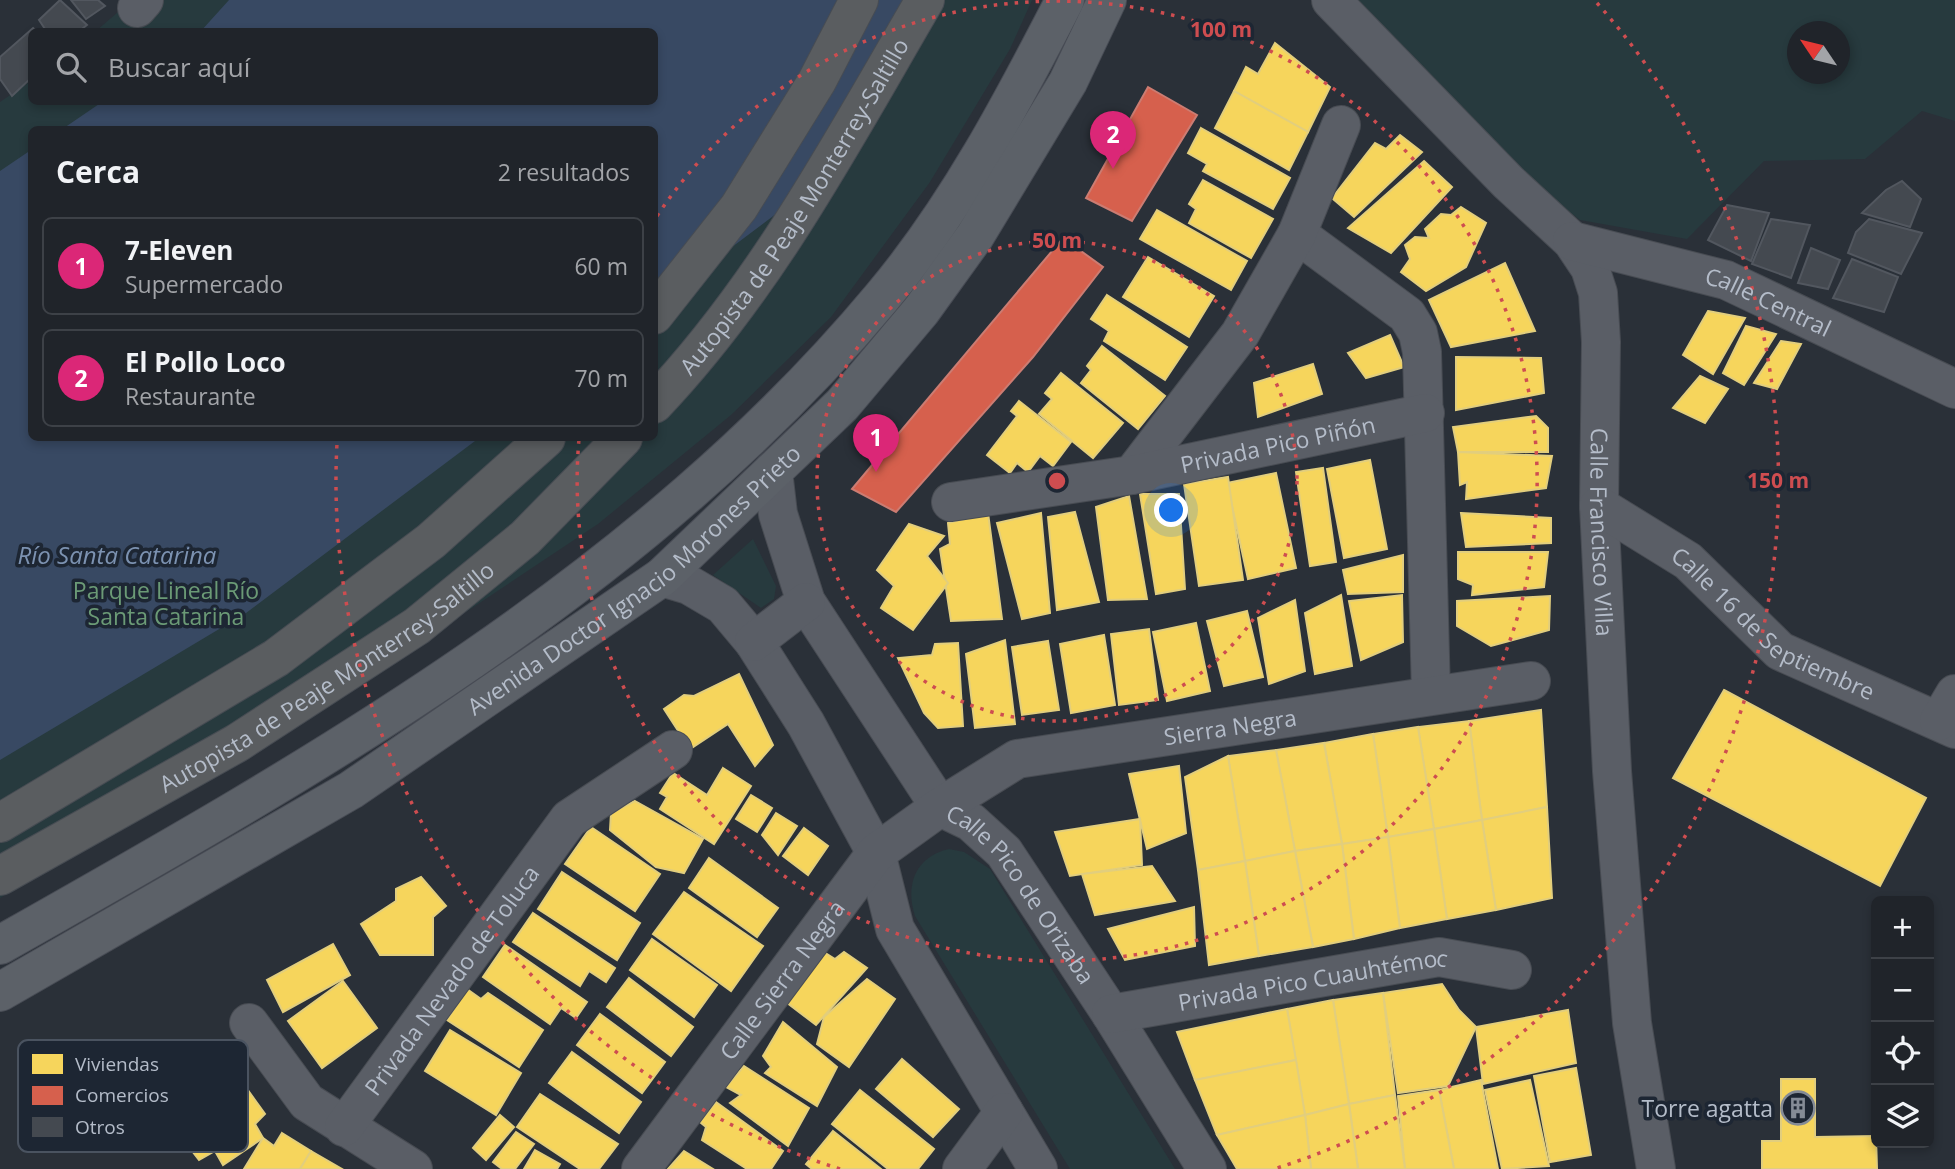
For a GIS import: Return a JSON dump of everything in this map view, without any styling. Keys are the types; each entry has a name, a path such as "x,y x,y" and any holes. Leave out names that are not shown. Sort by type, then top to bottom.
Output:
{"highway":[{"name":"Autopista de Peaje Monterrey-Saltillo","path":"658,310 739,207 817,81 859,0"},
{"name":"Autopista de Peaje Monterrey-Saltillo","path":"658,400 686,371 751,289 797,217 925,0"},
{"name":"Autopista de Peaje Monterrey-Saltillo","path":"0,822 276,658 431,541 543,441"},
{"name":"Autopista de Peaje Monterrey-Saltillo","path":"0,876 237,743 417,626 525,538 620,441"}],"main road":[{"name":"Avenida Doctor Ignacio Morones Prieto","path":"0,945 338,748 502,641 676,506 810,377 883,297 934,228 973,166 1065,0"},
{"name":"Avenida Doctor Ignacio Morones Prieto","path":"0,992 352,790 662,577 842,405 921,311 975,236 1068,82 1107,0"}],"street":[{"name":"Calle Francisco Villa","path":"1331,0 1508,182 1572,241 1590,268 1598,293 1601,342 1599,506 1612,771 1632,1023 1656,1169"},
{"name":"Privada Pico Piñón","path":"1132,475 1240,334 1297,234 1341,125"},
{"path":"1297,234 1407,315 1418,333 1422,352 1431,694"},
{"name":"Calle Central","path":"1572,241 1726,280 1955,389"},
{"name":"Privada Pico Piñón","path":"951,502 1132,475 1424,413"},
{"name":"Calle Pico de Orizaba","path":"773,471 778,514 806,602 940,807 971,822 1004,852 1111,1014 1207,1169"},
{"name":"Calle 16 de Septiembre","path":"1599,506 1688,561 1780,651 1950,714"},
{"path":"662,577 689,585 723,605 754,642 806,724 876,853 895,929 1038,1169"},
{"path":"754,642 806,602"},
{"name":"Sierra Negra","path":"940,807 1017,760 1431,694 1531,681"},
{"name":"Privada Nevado de Toluca","path":"344,1127 569,819 673,750"},
{"name":"Calle Sierra Negra","path":"641,1169 876,853 940,807"},
{"name":"Privada Pico Cuauhtémoc","path":"1111,1014 1439,957 1512,970"},
{"path":"249,1023 307,1102 413,1169"},
{"path":"962,1169 1004,1112"}],"green space":[{"name":"Parque Lineal Río Santa Catarina","path":"132,0 1032,0 1010,49 930,182 831,317 731,415 598,524 472,608 0,898 0,102 28,83 28,105 658,105 658,28 99,28"},
{"path":"1350,0 1955,0 1955,121 1922,111 1865,159 1764,161 1687,239 1580,220 1518,173"},
{"path":"753,539 776,586 774,599 761,608 713,575"},
{"path":"949,849 964,852 990,869 1175,1169 1070,1169 915,916 911,894 916,874 928,858"}],"water":[{"path":"229,0 943,0 801,195 658,303 658,126 67,126 98,105 658,105 658,28 204,28"},
{"name":"Río Santa Catarina","path":"28,152 28,441 475,441 246,613 0,760 0,171"}],"building: Viviendas":[{"path":"1275,43 1330,87 1308,132 1234,91 1246,67 1258,74"},
{"path":"1234,91 1308,132 1289,170 1215,128"},
{"path":"1201,128 1290,178 1273,209 1203,171 1207,164 1188,153"},
{"path":"1400,135 1422,152 1354,217 1332,198 1375,143 1386,149"},
{"path":"1424,161 1452,187 1391,253 1348,228"},
{"path":"1203,180 1273,219 1251,258 1189,223 1196,209 1189,204"},
{"path":"1461,207 1486,223 1466,267 1426,291 1401,272 1410,259 1405,245 1415,237 1429,238 1425,229 1441,214 1451,215"},
{"path":"1157,210 1247,261 1231,290 1140,239"},
{"path":"1148,257 1214,296 1189,337 1123,297"},
{"path":"1505,263 1535,331 1451,347 1429,300"},
{"path":"1107,295 1187,347 1165,380 1104,341 1109,331 1091,319"},
{"path":"1708,311 1745,318 1713,374 1683,355"},
{"path":"1746,326 1776,334 1744,385 1723,373"},
{"path":"1390,335 1404,367 1366,378 1348,353"},
{"path":"1781,341 1801,344 1777,389 1754,383"},
{"path":"1102,346 1165,396 1138,429 1081,383 1091,370 1087,366"},
{"path":"1456,357 1541,358 1544,393 1456,410"},
{"path":"1313,364 1322,394 1258,417 1254,383"},
{"path":"1061,373 1123,423 1093,458 1039,414 1052,399 1045,393"},
{"path":"1700,376 1728,389 1705,423 1673,408"},
{"path":"1019,401 1071,442 1053,466 1040,456 1028,472 1017,463 1010,473 987,455 1017,416 1011,411"},
{"path":"1536,416 1548,428 1548,452 1458,452 1453,427"},
{"path":"1458,452 1552,456 1546,488 1466,499 1467,482 1460,485"},
{"path":"1370,460 1387,549 1344,558 1327,469"},
{"path":"1323,468 1336,562 1310,566 1296,472"},
{"path":"1276,473 1296,568 1248,579 1227,483"},
{"path":"1228,477 1243,580 1199,586 1184,484"},
{"path":"1140,494 1179,494 1185,589 1156,594"},
{"path":"1129,496 1147,599 1108,600 1096,507"},
{"path":"1075,512 1099,602 1057,610 1048,517"},
{"path":"988,513 1002,619 951,621 940,549 950,544 948,523"},
{"path":"1041,513 1050,613 1022,619 997,523"},
{"path":"1461,513 1551,518 1551,543 1466,547"},
{"path":"909,524 944,536 927,556 948,583 913,630 881,608 894,586 877,570"},
{"path":"1458,552 1548,552 1544,587 1472,595 1473,585 1458,579"},
{"path":"1403,555 1403,592 1348,594 1343,570"},
{"path":"1341,595 1352,666 1315,674 1305,613"},
{"path":"1402,595 1403,642 1361,660 1349,601"},
{"path":"1550,596 1549,630 1491,646 1457,626 1457,601"},
{"path":"1295,600 1305,671 1269,684 1258,618"},
{"path":"1247,611 1263,677 1224,686 1207,621"},
{"path":"1196,623 1210,691 1167,701 1153,632"},
{"path":"1149,629 1158,700 1119,705 1111,634"},
{"path":"1104,635 1115,705 1071,713 1060,644"},
{"path":"1005,640 1015,724 975,728 966,654"},
{"path":"1048,641 1059,710 1022,715 1012,647"},
{"path":"958,643 963,726 938,728 924,713 898,658 932,655 935,644"},
{"path":"739,674 773,745 755,766 728,724 690,749 664,709 684,695 694,696"},
{"path":"1724,690 1926,798 1880,886 1673,778"},
{"path":"1541,710 1547,807 1482,820 1469,721"},
{"path":"1469,721 1482,820 1434,829 1418,727"},
{"path":"1418,727 1434,829 1388,837 1373,734"},
{"path":"1373,734 1388,837 1342,844 1324,743"},
{"path":"1324,743 1342,844 1295,851 1276,750"},
{"path":"1276,750 1295,851 1245,861 1228,756"},
{"path":"1228,756 1245,861 1198,870 1185,777"},
{"path":"1179,766 1186,833 1147,849 1129,774"},
{"path":"723,768 751,786 714,844 660,809 667,797 660,793 673,773 707,795"},
{"path":"751,795 772,808 757,832 736,819"},
{"path":"635,801 703,839 684,873 656,867 610,830 611,813"},
{"path":"1547,807 1552,898 1496,910 1482,820"},
{"path":"776,813 797,826 778,855 762,835"},
{"path":"1140,819 1142,865 1070,876 1055,832"},
{"path":"1482,820 1496,910 1447,919 1434,829"},
{"path":"591,827 660,874 635,911 565,864"},
{"path":"804,828 828,846 808,875 783,856"},
{"path":"1434,829 1447,919 1400,928 1388,837"},
{"path":"1388,837 1400,928 1354,939 1342,844"},
{"path":"1342,844 1354,939 1313,947 1295,851"},
{"path":"1295,851 1313,947 1259,956 1245,861"},
{"path":"709,858 778,908 757,937 689,888"},
{"path":"1245,861 1259,956 1209,965 1198,870"},
{"path":"1152,866 1175,901 1095,915 1082,874"},
{"path":"562,872 640,923 617,960 538,909"},
{"path":"421,877 446,906 433,917 433,955 380,955 361,924 396,901 396,889"},
{"path":"684,892 763,946 731,991 653,934"},
{"path":"1194,907 1195,946 1125,960 1108,929"},
{"path":"533,913 615,968 606,982 589,971 580,986 513,942"},
{"path":"652,939 717,985 694,1017 630,970"},
{"path":"333,944 350,975 283,1012 267,980"},
{"path":"505,945 587,1002 576,1018 561,1008 550,1024 483,977"},
{"path":"819,949 835,959 844,952 867,968 816,1025 786,1002 809,975 805,968"},
{"path":"629,978 693,1027 671,1056 607,1007"},
{"path":"867,979 895,999 849,1067 817,1044 824,1017"},
{"path":"343,981 377,1028 322,1068 288,1021"},
{"path":"1442,984 1459,1010 1476,1027 1448,1086 1398,1093 1383,993"},
{"path":"467,989 481,999 488,993 543,1030 519,1067 447,1020"},
{"path":"1383,993 1395,1095 1349,1104 1333,1000"},
{"path":"1333,1000 1349,1104 1305,1115 1287,1009"},
{"path":"1287,1009 1296,1060 1195,1080 1177,1032"},
{"path":"1568,1010 1576,1063 1483,1084 1476,1027"},
{"path":"600,1014 665,1062 642,1093 577,1045"},
{"path":"783,1022 837,1067 817,1106 765,1073 771,1067 763,1056"},
{"path":"450,1030 521,1073 496,1115 425,1071"},
{"path":"572,1052 641,1102 619,1133 549,1083"},
{"path":"902,1059 959,1109 933,1137 876,1089"},
{"path":"1296,1060 1305,1115 1217,1135 1195,1080"},
{"path":"744,1066 809,1108 788,1146 730,1103 741,1095 726,1087"},
{"path":"1576,1068 1591,1155 1550,1162 1534,1076"},
{"name":"Torre agatta","path":"1781,1079 1815,1079 1815,1137 1871,1136 1871,1148 1876,1148 1877,1169 1762,1169 1762,1141 1781,1141"},
{"path":"1481,1080 1498,1169 1454,1169 1439,1090"},
{"path":"1530,1080 1549,1166 1502,1169 1485,1090"},
{"path":"248,1090 265,1114 255,1124 263,1138 248,1148"},
{"path":"860,1090 934,1149 918,1169 888,1169 832,1124"},
{"path":"1439,1090 1454,1169 1405,1169 1398,1096"},
{"path":"540,1094 618,1144 599,1169 580,1169 517,1127"},
{"path":"1395,1095 1405,1169 1358,1169 1349,1104"},
{"path":"716,1102 783,1151 771,1169 747,1169 702,1140 706,1127 700,1122"},
{"path":"1349,1104 1358,1169 1311,1169 1305,1115"},
{"path":"500,1115 514,1127 486,1160 473,1148"},
{"path":"1305,1115 1311,1169 1237,1169 1217,1135"},
{"path":"833,1131 881,1169 812,1169 806,1164"},
{"path":"516,1132 534,1144 515,1169 502,1169 493,1162"},
{"path":"282,1133 311,1151 300,1169 244,1169 263,1138 274,1146"},
{"path":"535,1150 560,1164 557,1169 524,1169"},
{"path":"311,1151 342,1169 300,1169"},
{"path":"684,1151 713,1169 668,1169"},
{"path":"193,1152 213,1152 199,1160"},
{"path":"216,1152 242,1152 223,1165"}],"building: Comercios":[{"path":"1148,87 1197,115 1132,221 1086,198"},
{"path":"1063,238 1103,267 1033,357 896,512 852,489"}],"building: Otros":[{"path":"60,0 87,25 83,28 44,28 39,20"},
{"path":"71,0 98,0 105,6 86,19"},
{"path":"28,32 28,81 12,96 0,79 0,57"},
{"path":"1902,181 1921,199 1910,227 1862,213 1886,190"},
{"path":"1727,205 1769,213 1751,261 1708,240"},
{"path":"1771,219 1810,225 1791,278 1752,264"},
{"path":"1869,219 1922,233 1901,274 1848,253 1856,232"},
{"path":"1811,248 1840,260 1828,289 1798,283"},
{"path":"1852,259 1898,277 1884,312 1833,298"}],"place":[{"name":"El Pollo Loco","path":"1113,169"},
{"name":"7-Eleven","path":"876,472"},
{"name":"Torre agatta","path":"1798,1108"}]}
